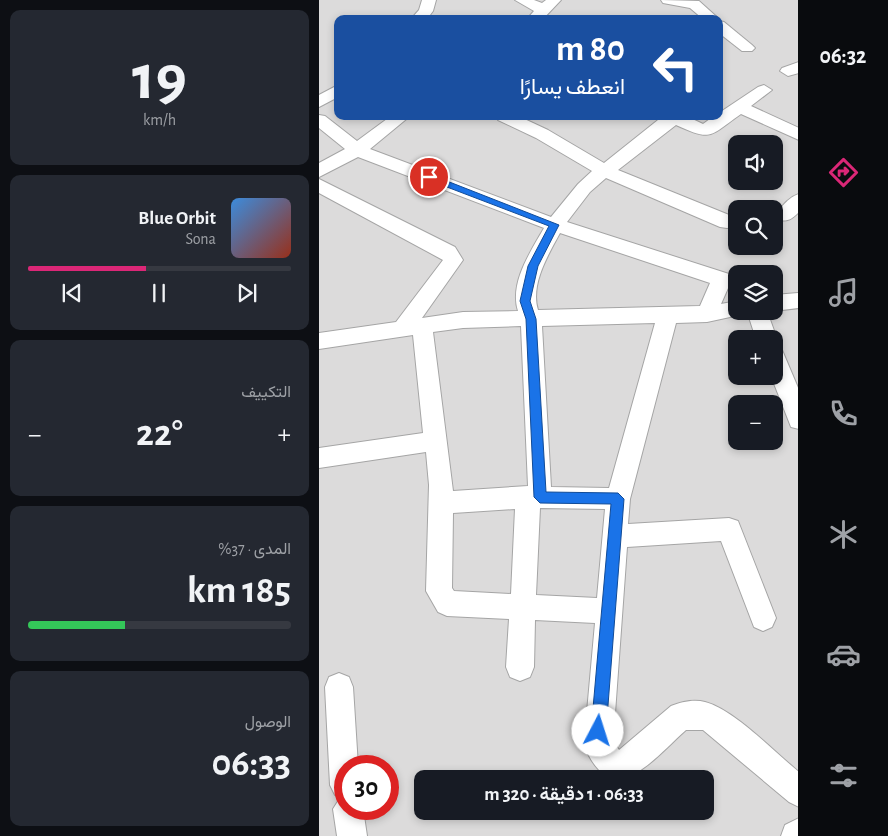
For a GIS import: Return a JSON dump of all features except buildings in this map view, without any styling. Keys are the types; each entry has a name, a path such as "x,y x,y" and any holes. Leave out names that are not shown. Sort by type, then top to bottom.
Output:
{"street":[{"path":"422,15 426,11 429,0"},
{"path":"522,0 544,10"},
{"path":"668,0 700,2 709,15"},
{"path":"723,28 747,48"},
{"path":"723,118 765,90"},
{"path":"319,102 334,93"},
{"path":"740,107 798,135"},
{"path":"319,120 357,150 555,225 722,279 707,314"},
{"path":"319,171 357,150 397,120"},
{"path":"512,120 605,170 727,222"},
{"path":"528,128 538,120"},
{"path":"520,667 534,497 531,319 525,301 533,266 555,225 584,188 668,120"},
{"path":"679,120 704,131 720,120"},
{"path":"319,185 448,252 453,260 413,327 436,441 441,503 439,591 447,603 608,610"},
{"path":"785,215 798,200"},
{"path":"783,302 798,300"},
{"path":"319,341 463,320 707,314 728,310"},
{"path":"668,315 618,499 599,745 612,764 623,766 681,716 704,716 717,722 798,792"},
{"path":"783,380 798,420"},
{"path":"319,458 436,441"},
{"path":"441,503 534,497 618,499"},
{"path":"615,536 729,529 763,618"},
{"path":"339,687 343,755"},
{"path":"350,820 352,836"}],"shaded area":[{"path":"319,0 798,0 798,836 319,836"}],"route":[{"path":"429,177 555,225 533,266 525,301 531,319 540,497 618,499 598,731"}]}
